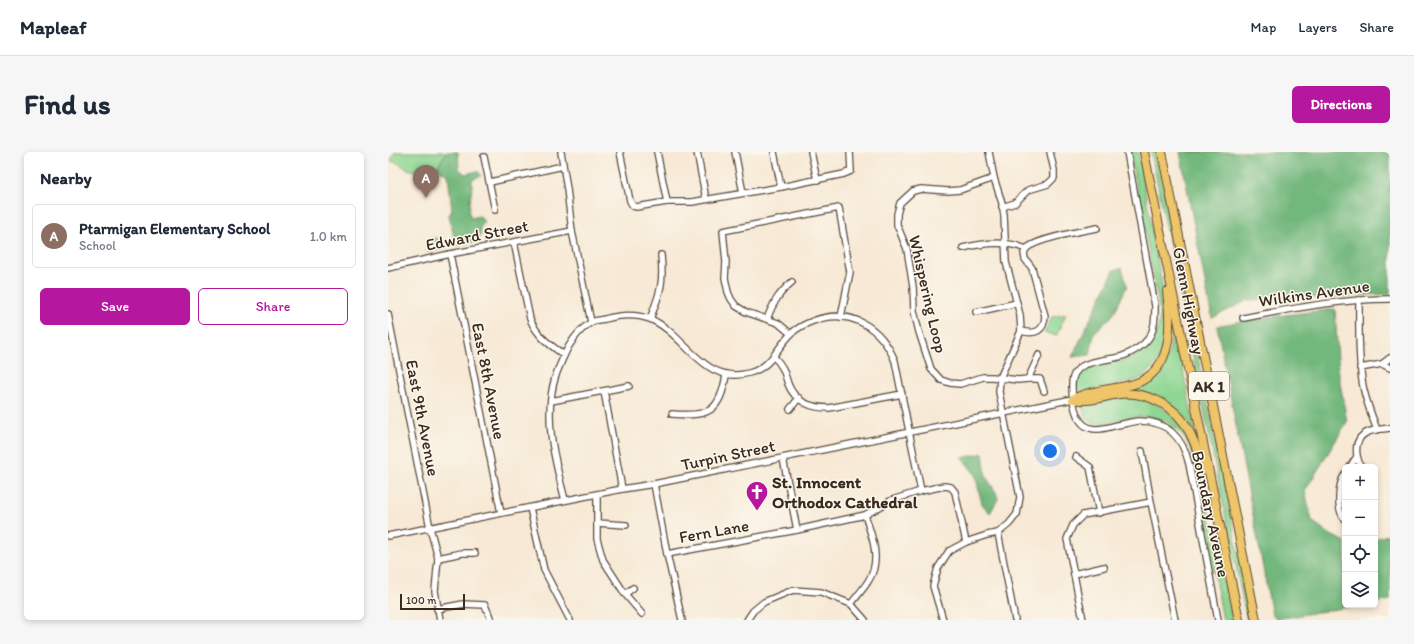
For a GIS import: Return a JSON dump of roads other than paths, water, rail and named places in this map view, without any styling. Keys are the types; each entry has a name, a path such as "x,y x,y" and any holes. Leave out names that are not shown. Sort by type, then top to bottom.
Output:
{"highway":[{"name":"Glenn Highway","path":"1144,152 1239,620"},
{"name":"Glenn Highway","path":"1162,152 1256,620"},
{"path":"1073,399 1085,394 1139,383 1150,376 1162,360 1168,341 1169,309 1159,229"},
{"path":"1073,399 1086,400 1119,394 1137,394 1157,401 1173,412 1184,423 1193,439 1222,539"}],"street":[{"path":"561,152 572,231 591,322"},
{"path":"620,152 630,200 633,206 636,207 667,202 692,202 743,194 849,173 851,168 850,152"},
{"path":"657,152 667,202"},
{"path":"697,152 706,199"},
{"path":"735,152 743,194"},
{"path":"774,152 781,187"},
{"path":"811,152 817,180"},
{"path":"943,620 933,586 938,568 949,551 966,542 998,533 1009,524 1017,514 1020,497 999,392 1000,378 1021,331 1020,316 1008,273 1002,207 990,164 990,152"},
{"path":"1002,207 1015,203 1028,190 1048,184 1054,178 1054,170 1050,152"},
{"name":"Boundary Aveune","path":"1127,152 1155,306 1155,319 1149,338 1134,351 1122,356 1085,364 1078,368 1072,376 1073,399 1077,417 1081,423 1089,428 1098,429 1137,421 1150,422 1162,425 1172,431 1180,441 1186,451 1218,620"},
{"path":"484,157 495,210"},
{"path":"490,182 563,166"},
{"name":"Whispering Loop","path":"994,178 960,190 948,191 921,189 913,192 900,203 897,214 897,225 908,249 913,287 914,311 931,369 941,380 950,383 960,384 983,377 1018,380 1028,379"},
{"path":"791,334 778,324 746,312 736,306 731,299 724,278 726,262 723,231 839,208 850,272 841,317"},
{"path":"1021,331 1029,333 1035,332 1041,328 1044,323 1045,316 1032,268 1025,259 1024,253 1026,249 1029,245 1067,234 1096,228"},
{"name":"Edward Street","path":"388,268 450,254 572,231"},
{"path":"514,242 530,319 534,329 540,337 564,355"},
{"path":"964,248 977,245 1013,244 1026,249"},
{"name":"East 8th Avenue","path":"450,254 501,513"},
{"path":"650,319 663,281 661,255"},
{"path":"767,319 777,297 792,282"},
{"name":"Wilkins Avenue","path":"1243,318 1309,305 1359,300 1390,299"},
{"path":"1359,300 1360,368 1366,400 1377,430"},
{"path":"976,312 1017,303"},
{"name":"East 9th Avenue","path":"388,314 430,528 438,558"},
{"path":"565,500 551,432 550,413 555,378 564,355 578,333 591,322 628,316 640,316 661,325 704,364 713,370 726,375 748,374 765,365 774,357 791,334 800,327 818,319 841,317 864,323 883,339 890,349 895,361 910,432 920,491"},
{"path":"1039,355 1028,379 1040,379 1044,391"},
{"path":"774,357 785,371 789,386 799,398 811,406 829,408 902,394"},
{"path":"1360,368 1382,364 1390,358"},
{"path":"1382,364 1390,368"},
{"path":"672,414 694,415 704,413 713,408 720,400 726,375"},
{"path":"551,401 628,386"},
{"path":"604,391 622,489"},
{"path":"790,409 799,398"},
{"name":"Turpin Street","path":"388,536 1073,399"},
{"path":"1352,464 1356,458 1359,440 1366,433 1390,428"},
{"path":"1142,451 1175,620"},
{"path":"1076,456 1090,467 1099,513"},
{"path":"783,458 797,530"},
{"path":"1356,458 1359,464"},
{"path":"1342,482 1339,509 1342,515"},
{"path":"654,484 667,554 682,620"},
{"name":"Fern Lane","path":"667,554 797,530 865,515 892,500 920,491 944,486 951,487 955,492 966,542"},
{"path":"597,495 597,540 603,560 625,594 642,614"},
{"path":"1083,620 1067,539 1073,525 1083,515 1151,502"},
{"path":"530,508 542,571 569,620"},
{"path":"852,604 868,580 874,567 874,547 865,515"},
{"path":"597,523 626,525"},
{"path":"998,533 1015,620"},
{"path":"440,620 435,591 438,558 462,553 475,553"},
{"path":"1074,574 1104,567"},
{"path":"625,594 633,588"},
{"path":"746,620 753,611 764,602 793,590 821,592 852,604 865,620"},
{"path":"437,609 463,604 484,605 491,620"}],"place":[{"name":"Ptarmigan Elementary School","path":"426,198"},
{"name":"St. Innocent Orthodox Cathedral","path":"757,512"}]}
